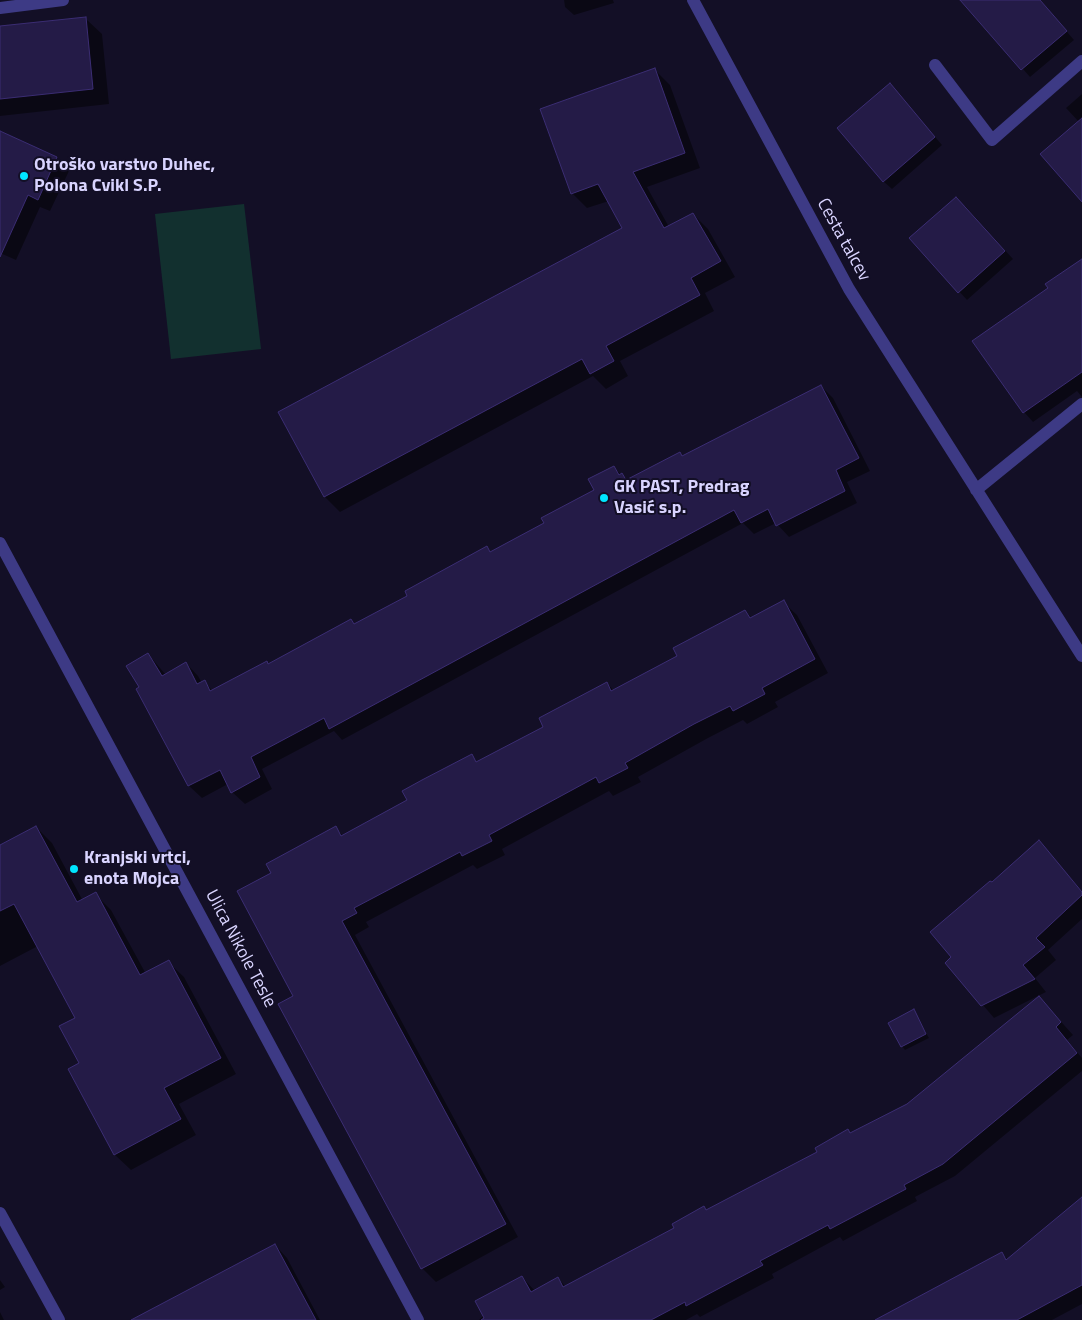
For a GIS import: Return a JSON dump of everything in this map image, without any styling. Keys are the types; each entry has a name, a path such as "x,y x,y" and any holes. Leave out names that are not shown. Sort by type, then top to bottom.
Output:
{"street":[{"path":"0,8 63,0"},
{"name":"Cesta talcev","path":"693,0 849,288 1082,656"},
{"path":"935,65 992,140 1082,61"},
{"path":"976,490 1082,404"},
{"name":"Ulica Nikole Tesle","path":"0,542 418,1320"},
{"path":"0,1212 59,1320"}],"green space":[{"path":"244,204 261,349 171,359 155,214"}],"building":[{"path":"960,0 1040,0 1067,31 1021,70"},
{"path":"86,17 93,89 0,99 0,26"},
{"path":"655,68 685,153 633,172 664,228 693,213 721,261 691,278 700,295 606,346 614,361 590,374 582,359 324,497 278,412 622,228 598,184 571,194 540,109"},
{"path":"890,83 935,137 883,182 837,128"},
{"path":"1082,118 1082,202 1040,154"},
{"name":"Otroško varstvo Duhec, Polona Cvikl S.P.","path":"0,131 57,157 38,200 28,195 0,257"},
{"path":"956,197 1005,251 958,293 909,238"},
{"path":"1082,259 1082,372 1023,413 972,341 1048,288 1045,284"},
{"path":"821,385 859,458 836,470 845,491 776,526 768,509 741,523 734,510 329,729 324,718 251,757 260,777 231,793 220,770 188,786 136,689 139,687 126,666 148,653 162,676 186,662 197,684 205,680 210,691 267,661 268,664 351,619 354,624 407,596 405,591 487,546 490,552 544,523 541,518 594,490 588,479 614,466 619,475 622,473 626,480 680,452 682,456"},
{"path":"784,600 815,659 762,688 765,694 733,711 730,706 694,724 625,763 628,768 599,783 596,777 489,835 492,841 462,856 460,852 354,908 357,913 342,921 506,1224 421,1269 278,1004 293,996 237,891 271,873 266,864 336,826 341,836 407,800 402,791 422,780 472,754 476,762 543,727 539,718 607,682 611,691 677,656 673,648 745,610 750,618"},
{"path":"36,826 77,902 96,892 140,975 169,960 221,1058 164,1088 181,1119 114,1155 68,1069 79,1063 59,1026 75,1018 14,904 0,911 0,845"},
{"path":"1039,840 1082,892 1082,895 1036,938 1045,947 1023,965 1035,979 981,1006 945,963 951,957 930,932 990,881 992,882"},
{"path":"1039,996 1061,1022 1056,1027 1077,1053 943,1164 904,1185 906,1189 830,1229 828,1225 760,1261 763,1265 686,1306 685,1302 651,1320 481,1320 484,1318 475,1301 522,1276 531,1292 558,1277 563,1287 674,1228 672,1224 704,1206 706,1210 817,1152 815,1148 848,1129 850,1133 907,1104"},
{"path":"914,1009 926,1034 901,1047 888,1023"},
{"path":"1082,1197 1082,1285 1017,1320 875,1320 1002,1252 1006,1260"},
{"path":"275,1244 316,1320 131,1320"}],"place":[{"name":"Otroško varstvo Duhec, Polona Cvikl S.P.","path":"24,176"},
{"name":"GK PAST, Predrag Vasić s.p.","path":"604,498"},
{"name":"Kranjski vrtci, enota Mojca","path":"74,869"}]}
